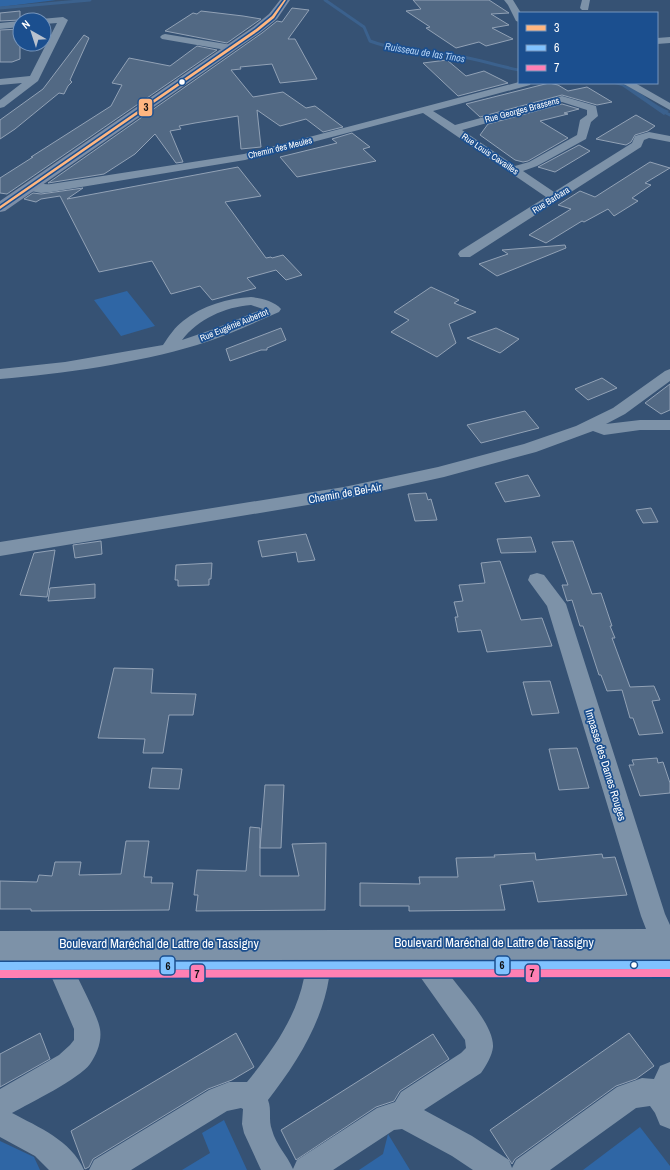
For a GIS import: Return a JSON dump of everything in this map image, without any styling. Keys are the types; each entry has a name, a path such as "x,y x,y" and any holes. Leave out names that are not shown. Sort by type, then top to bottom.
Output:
{"main road":[{"path":"0,208 232,48 267,22 281,8 284,0"}],"street":[{"path":"508,0 512,4 518,17"},
{"path":"52,21 63,20 52,42"},
{"path":"0,26 12,25"},
{"path":"165,36 232,48"},
{"path":"658,42 670,40"},
{"path":"0,105 34,79 47,52"},
{"path":"0,82 34,79"},
{"name":"Chemin des Meules","path":"30,187 41,189 51,188 245,157 528,84"},
{"path":"629,84 670,106"},
{"path":"546,93 559,100"},
{"name":"Rue Georges Brassens","path":"453,129 562,99 592,108 593,116 586,120 582,137 533,164 513,170"},
{"name":"Rue Louis Cavailles","path":"425,110 555,198"},
{"name":"Rue Barbara","path":"466,254 637,145 639,138 649,135 670,139"},
{"name":"Rue Eugénie Aubertot","path":"0,374 28,372 92,363 169,348 226,330 274,309 264,303 250,301 231,305 209,313 192,321 181,330 169,348"},
{"name":"Chemin de Bel-Air","path":"0,548 246,510 392,484 438,473 530,448 566,436 594,424 619,410 670,374"},
{"path":"594,424 600,428 609,430 640,425 670,426"},
{"name":"Impasse des Dames Rouges","path":"537,580 556,604 653,916 669,950"},
{"name":"Boulevard Maréchal de Lattre de Tassigny","path":"0,943 317,954 428,966 669,950"},
{"name":"Boulevard Maréchal de Lattre de Tassigny","path":"0,966 59,966 317,954 669,950"},
{"path":"252,1098 279,1062 305,1015 314,992 317,954"},
{"name":"Boulevard Maréchal de Lattre de Tassigny","path":"0,1104 69,1065 80,1055 87,1042 87,1029 59,966"},
{"name":"Boulevard Maréchal de Lattre de Tassigny","path":"403,1116 406,1108 411,1102 471,1063 478,1054 480,1045 477,1034 428,966"},
{"path":"526,1170 627,1097 644,1091 667,1096"},
{"path":"104,1170 219,1100 237,1094 246,1095 252,1098 257,1107 256,1124 258,1131 279,1170"},
{"path":"307,1170 392,1115 403,1116 462,1146 499,1170"},
{"path":"0,1122 45,1146 68,1170"}],"shaded area":[{"path":"0,0 56,0 0,7"},
{"path":"615,84 620,84 634,89 654,103 669,111 664,115 622,86"},
{"path":"127,291 155,326 121,336 94,300"},
{"path":"224,1120 247,1170 182,1170 210,1153 202,1133"},
{"path":"640,1127 670,1166 670,1170 583,1170"},
{"path":"388,1134 410,1170 359,1170 383,1154"},
{"path":"0,1141 34,1157 40,1170 0,1170"}],"building":[{"path":"413,0 489,0 509,13 491,14 509,25 492,28 513,39 486,46 479,42 456,48 426,28 430,27 406,11 421,9"},
{"path":"292,8 309,10 288,39 295,39 317,79 280,83 272,64 240,67 241,69 231,70 253,97 283,92 306,108 315,106 343,127 323,132 306,119 280,126 257,110 261,147 241,149 238,116 195,123 179,126 181,129 170,131 183,162 176,163 155,134 135,154 104,174 48,183 277,21 282,22"},
{"path":"20,11 12,12 12,20 0,21 0,13"},
{"path":"201,11 261,19 227,43 165,31 193,13 197,14"},
{"path":"12,29 12,52 20,52 20,59 12,62 0,62 0,30"},
{"path":"84,35 89,38 70,80 72,82 64,94 59,93 15,129 0,139 0,120 43,89"},
{"path":"197,46 217,50 7,194 0,193 0,178 111,106 122,85 112,83 129,58 170,66"},
{"path":"447,60 466,76 484,71 508,83 458,96 423,63"},
{"path":"545,84 558,85 568,91 587,87 612,102 597,105 562,95 480,117 466,104"},
{"path":"562,104 579,109 564,113 568,114 540,121 568,138 528,161 523,162 515,160 480,135 488,124"},
{"path":"636,115 655,126 648,131 635,135 631,142 626,145 596,139"},
{"path":"352,133 370,147 363,149 376,161 297,177 280,157 337,143 332,139"},
{"path":"579,145 590,151 555,172 538,167"},
{"path":"650,162 670,168 645,183 651,185 632,198 638,201 614,216 608,209 584,222 582,221 546,243 529,235 571,209 558,205 580,191 595,197"},
{"path":"238,167 261,196 225,202 266,258 283,255 302,275 286,280 276,270 247,278 256,288 212,300 200,286 171,294 152,261 99,272 60,196 41,199 36,202 24,199 33,193 41,194 83,188 67,199"},
{"path":"565,245 566,248 497,276 479,264 508,254 502,250"},
{"path":"431,287 459,300 454,303 476,312 449,324 456,343 437,357 391,332 409,320 394,312"},
{"path":"281,328 286,340 267,348 267,350 261,350 230,361 226,349"},
{"path":"496,328 519,339 500,353 467,338"},
{"path":"602,378 617,388 588,400 575,389"},
{"path":"670,384 670,410 661,414 645,403"},
{"path":"525,411 539,428 481,443 467,425"},
{"path":"528,475 540,496 505,502 495,483"},
{"path":"426,493 428,500 431,499 437,520 415,521 408,494"},
{"path":"651,508 658,522 643,523 636,510"},
{"path":"306,534 315,560 298,562 296,552 262,557 258,541"},
{"path":"531,537 536,552 501,553 497,539"},
{"path":"101,541 102,554 75,558 73,545"},
{"path":"573,541 592,594 601,593 612,626 610,626 615,638 612,638 630,687 654,686 660,700 652,701 663,733 639,735 633,718 630,718 622,690 607,691 601,675 599,675 583,626 580,626 572,600 567,601 562,585 568,585 552,542"},
{"path":"55,550 47,597 20,595 34,553"},
{"path":"500,561 521,620 542,618 552,646 487,652 481,630 458,632 455,617 458,617 454,602 463,601 459,585 485,583 481,563"},
{"path":"212,563 209,585 178,586 178,580 175,580 176,565"},
{"path":"95,584 95,598 48,601 50,588"},
{"path":"114,668 153,669 151,693 196,694 193,715 169,715 163,753 143,753 145,739 98,738"},
{"path":"550,681 559,713 532,715 523,682"},
{"path":"577,748 589,788 559,790 549,749"},
{"path":"657,758 658,763 663,762 670,783 670,793 640,796 629,765 634,765 632,760"},
{"path":"152,768 182,769 179,789 149,788"},
{"path":"265,785 284,785 281,848 260,848"},
{"path":"250,827 260,828 260,876 299,876 292,844 326,843 325,910 196,911 198,895 194,895 197,870 246,871"},
{"path":"126,841 149,841 144,877 152,877 151,883 173,883 169,910 31,911 31,909 0,909 0,881 37,882 39,875 52,876 55,862 81,862 79,875 121,874"},
{"path":"535,853 536,860 602,854 603,858 615,857 627,895 538,902 533,881 500,885 505,910 409,911 409,906 360,906 360,883 420,884 419,877 458,877 456,858 495,857 494,855"},
{"path":"40,1033 50,1059 0,1087 0,1054"},
{"path":"236,1033 254,1067 232,1080 208,1089 93,1159 89,1167 85,1169 71,1131"},
{"path":"629,1033 654,1066 636,1079 616,1086 515,1159 512,1164 490,1130"},
{"path":"433,1034 449,1059 400,1091 394,1101 376,1107 296,1160 281,1130"}],"waterway":[{"name":"Ruisseau de las Tinos","path":"0,8 90,0"},
{"name":"Ruisseau de las Tinos","path":"325,0 364,27 370,41 400,49 461,56 518,70"},
{"name":"Ruisseau de las Tinos","path":"660,110 670,115"}],"transit line":[{"name":"3","path":"0,208 257,30 273,17 285,0"},
{"name":"6","path":"0,966 670,965"},
{"name":"7","path":"0,974 670,973"}]}
